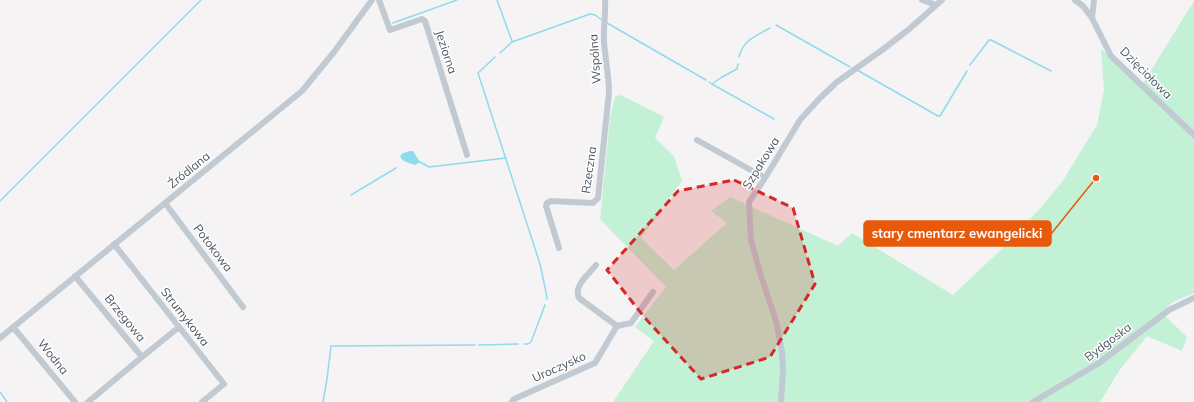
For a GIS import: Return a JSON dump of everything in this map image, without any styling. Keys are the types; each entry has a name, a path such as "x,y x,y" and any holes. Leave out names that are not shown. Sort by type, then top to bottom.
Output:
{"street":[{"name":"Źródlana","path":"0,338 306,87 372,0"},
{"name":"Jeziorna","path":"380,0 390,30 422,19 425,21 468,155"},
{"name":"Wspólna","path":"605,0 606,10 604,41 609,75 609,92"},
{"path":"922,0 936,5"},
{"name":"Szpakowa","path":"781,402 783,371 782,352 776,321 751,240 750,202 800,120 819,99 837,82 908,30 942,0"},
{"name":"Dzięciołowa","path":"1075,0 1083,6 1092,18 1112,56 1194,135"},
{"path":"1092,18 1094,0"},
{"name":"Rzeczna","path":"559,248 546,206 547,203 551,201 593,203 598,198 609,92"},
{"path":"697,140 765,178"},
{"name":"Potokowa","path":"165,204 243,307"},
{"name":"Strumykowa","path":"114,244 224,384 204,401"},
{"path":"596,265 578,287 577,295 617,326 631,323 653,292"},
{"name":"Brzegowa","path":"75,276 142,357 179,327"},
{"name":"Bydgoska","path":"1033,402 1099,364 1169,310 1194,298"},
{"name":"Uroczysko","path":"512,402 514,399 595,363 617,326"},
{"name":"Wodna","path":"14,327 75,402"},
{"path":"88,402 142,357"}],"highlighted area":[{"path":"734,180 793,208 815,284 770,357 701,379 645,318 607,270 678,191"}],"green space":[{"path":"1194,1 1194,293 1173,302 1161,312 1187,337 1182,351 1147,336 1119,371 1100,402 613,402 654,341 635,327 666,287 600,219 610,118 615,97 621,95 664,117 655,138 674,156 682,181 641,238 674,270 727,223 711,211 730,197 838,246 852,233 953,295 1007,244 1043,205 1062,182 1097,125 1104,90 1101,49 1142,85"}],"water":[{"path":"413,151 420,162 415,165 404,161 400,156 403,153"}],"waterway":[{"path":"0,201 201,0"},
{"path":"393,23 457,0"},
{"path":"497,0 512,41"},
{"path":"500,53 512,42 590,14 595,15 602,20"},
{"path":"607,23 706,80"},
{"path":"776,25 850,67"},
{"path":"739,57 747,42 770,28"},
{"path":"970,65 989,40 991,40 1051,71"},
{"path":"495,57 478,73 540,264 547,299"},
{"path":"709,82 712,84 737,69 738,64"},
{"path":"857,70 938,116 940,116 967,71"},
{"path":"712,84 774,119"},
{"path":"420,162 429,167 506,158"},
{"path":"351,195 396,168"},
{"path":"524,344 531,342 545,305"},
{"path":"479,345 518,344"},
{"path":"323,402 331,346 475,345"},
{"path":"0,392 7,402"}],"place":[{"name":"stary cmentarz ewangelicki","path":"1096,178"}]}
